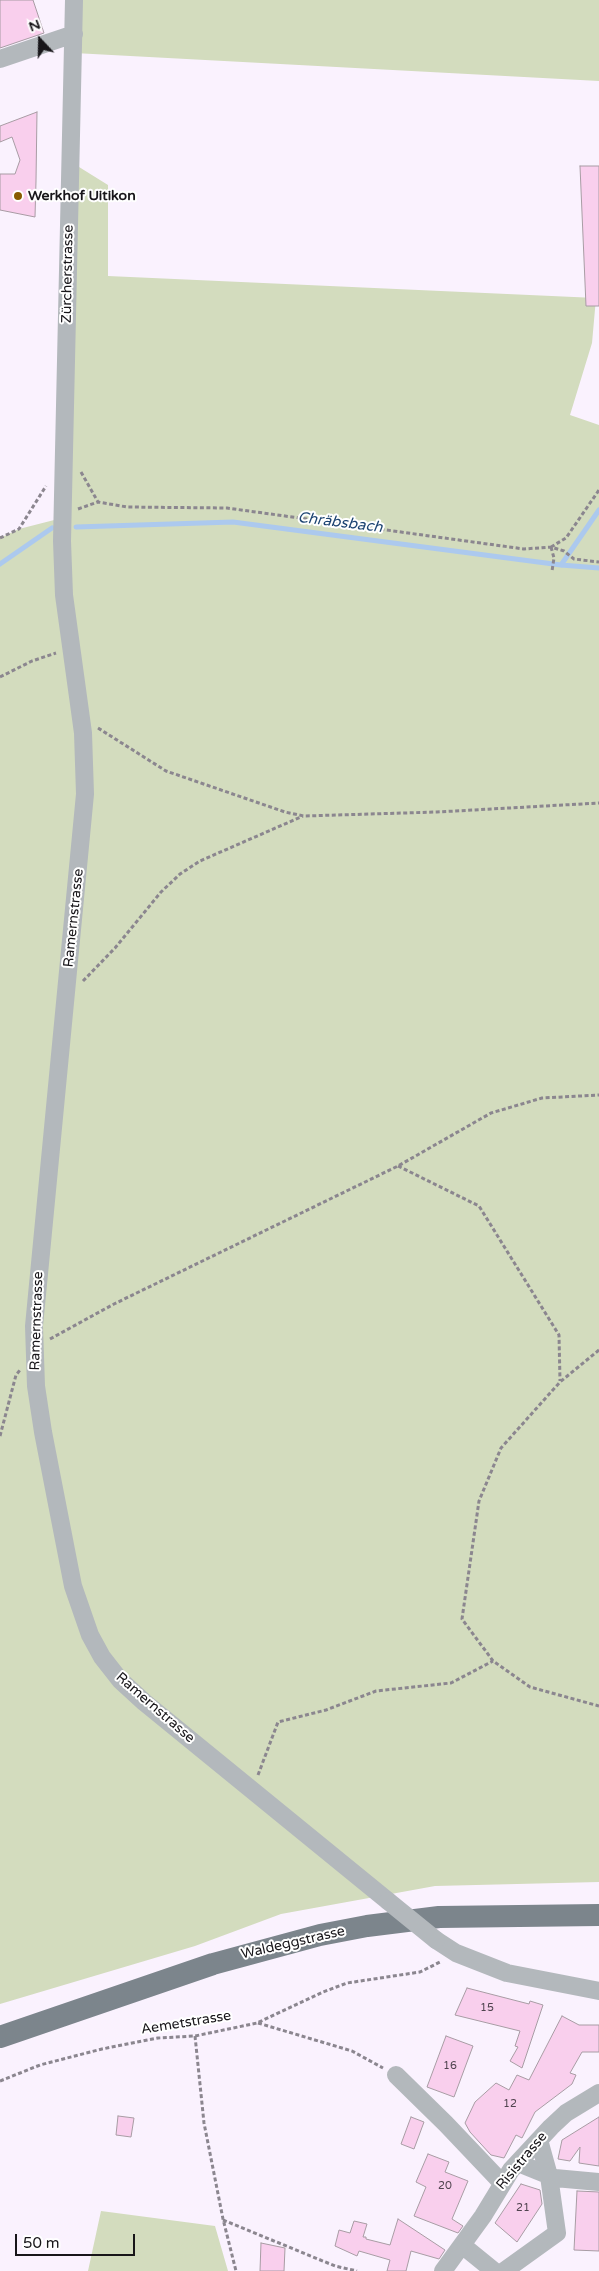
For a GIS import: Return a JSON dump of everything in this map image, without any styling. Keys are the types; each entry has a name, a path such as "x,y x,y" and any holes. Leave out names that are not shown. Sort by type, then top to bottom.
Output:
{"main road":[{"name":"Waldeggstrasse","path":"0,2037 213,1964 320,1935 367,1926 439,1917 599,1914"}],"street":[{"name":"Zürcherstrasse","path":"63,458 74,0"},
{"path":"0,59 74,34"},
{"name":"Ramernstrasse","path":"63,458 62,566 70,648 82,720 85,770 83,820 67,989 36,1286 34,1353 36,1386 51,1480 73,1586 90,1635 102,1657 120,1680 436,1940 456,1953 507,1973 599,1991"},
{"path":"396,2076 446,2124 502,2183"},
{"name":"Risistrasse","path":"443,2271 483,2216 502,2183 518,2163 566,2113 599,2093"},
{"path":"504,2271 557,2233 550,2176 540,2140"},
{"path":"518,2163 550,2176 599,2182"},
{"path":"462,2245 494,2271"}],"path":[{"path":"0,538 19,530 63,458"},
{"path":"80,471 98,502 127,507 227,508 524,549 551,547 564,551 574,559 599,562"},
{"path":"551,547 566,538 599,490"},
{"path":"551,547 554,558 552,571"},
{"path":"0,677 32,661 70,648"},
{"path":"82,720 107,732 166,771 285,812 304,816 599,804"},
{"path":"67,989 84,980 115,948 161,892 180,874 200,861 304,816"},
{"path":"0,1436 16,1375 34,1353 48,1340 105,1308 398,1166 491,1113 542,1098 599,1095"},
{"path":"398,1166 479,1206 559,1334 560,1382"},
{"path":"599,1350 560,1382 501,1448 479,1501 462,1619 493,1661 530,1687 599,1706"},
{"path":"250,1788 256,1781 278,1722 326,1710 376,1691 451,1683 493,1661"},
{"name":"Aemetstrasse","path":"0,2081 40,2065 102,2049 158,2038 195,2036 258,2023 322,1992 347,1983 420,1972 456,1953"},
{"path":"258,2023 352,2051 396,2076"},
{"path":"195,2036 204,2123 223,2220 236,2271"},
{"path":"223,2220 334,2266 356,2271"},
{"path":"230,2271 234,2264"}],"green space":[{"path":"74,0 599,0 599,81 74,53"},
{"path":"71,162 108,185 108,276 596,298 592,343 570,415 599,425 599,1882 435,1886 281,1914 195,1946 0,2004 0,538 19,529 62,518"},
{"path":"101,2211 215,2226 228,2271 88,2271"}],"building":[{"path":"0,0 33,0 44,33 0,48"},
{"path":"37,112 35,217 0,210 0,174 15,174 20,160 12,137 0,142 0,126"},
{"path":"580,166 599,166 599,306 586,306"},
{"path":"467,1988 529,2004 530,2001 543,2005 522,2068 510,2061 518,2047 515,2046 520,2031 455,2015"},
{"path":"562,2016 579,2025 599,2025 599,2052 582,2052 570,2073 576,2075 572,2084 535,2112 522,2138 516,2135 504,2158 491,2155 470,2132 465,2123 475,2102 496,2083 509,2090 517,2075 529,2080"},
{"path":"446,2036 473,2046 454,2097 427,2087"},
{"path":"118,2116 134,2118 131,2137 116,2135"},
{"path":"411,2117 424,2122 414,2149 401,2144"},
{"path":"599,2117 599,2166 579,2163 580,2147 570,2161 558,2159 562,2140"},
{"path":"428,2154 449,2162 445,2172 468,2181 452,2219 463,2226 458,2233 414,2216 426,2187 416,2182"},
{"path":"521,2184 540,2190 542,2204 517,2242 495,2223"},
{"path":"577,2191 599,2192 599,2251 574,2250"},
{"path":"398,2219 445,2250 439,2259 411,2251 406,2271 387,2271 390,2260 359,2251 357,2256 335,2246 339,2230 350,2233 354,2221 367,2224 363,2237 366,2237 366,2239 390,2245"},
{"path":"261,2243 285,2248 284,2271 260,2271"}],"waterway":[{"path":"561,565 599,510"},
{"name":"Chräbsbach","path":"76,527 233,522 561,565 599,568"},
{"name":"Chräbsbach","path":"0,564 52,528"}],"place":[{"name":"Werkhof Uitikon","path":"18,196"}]}
